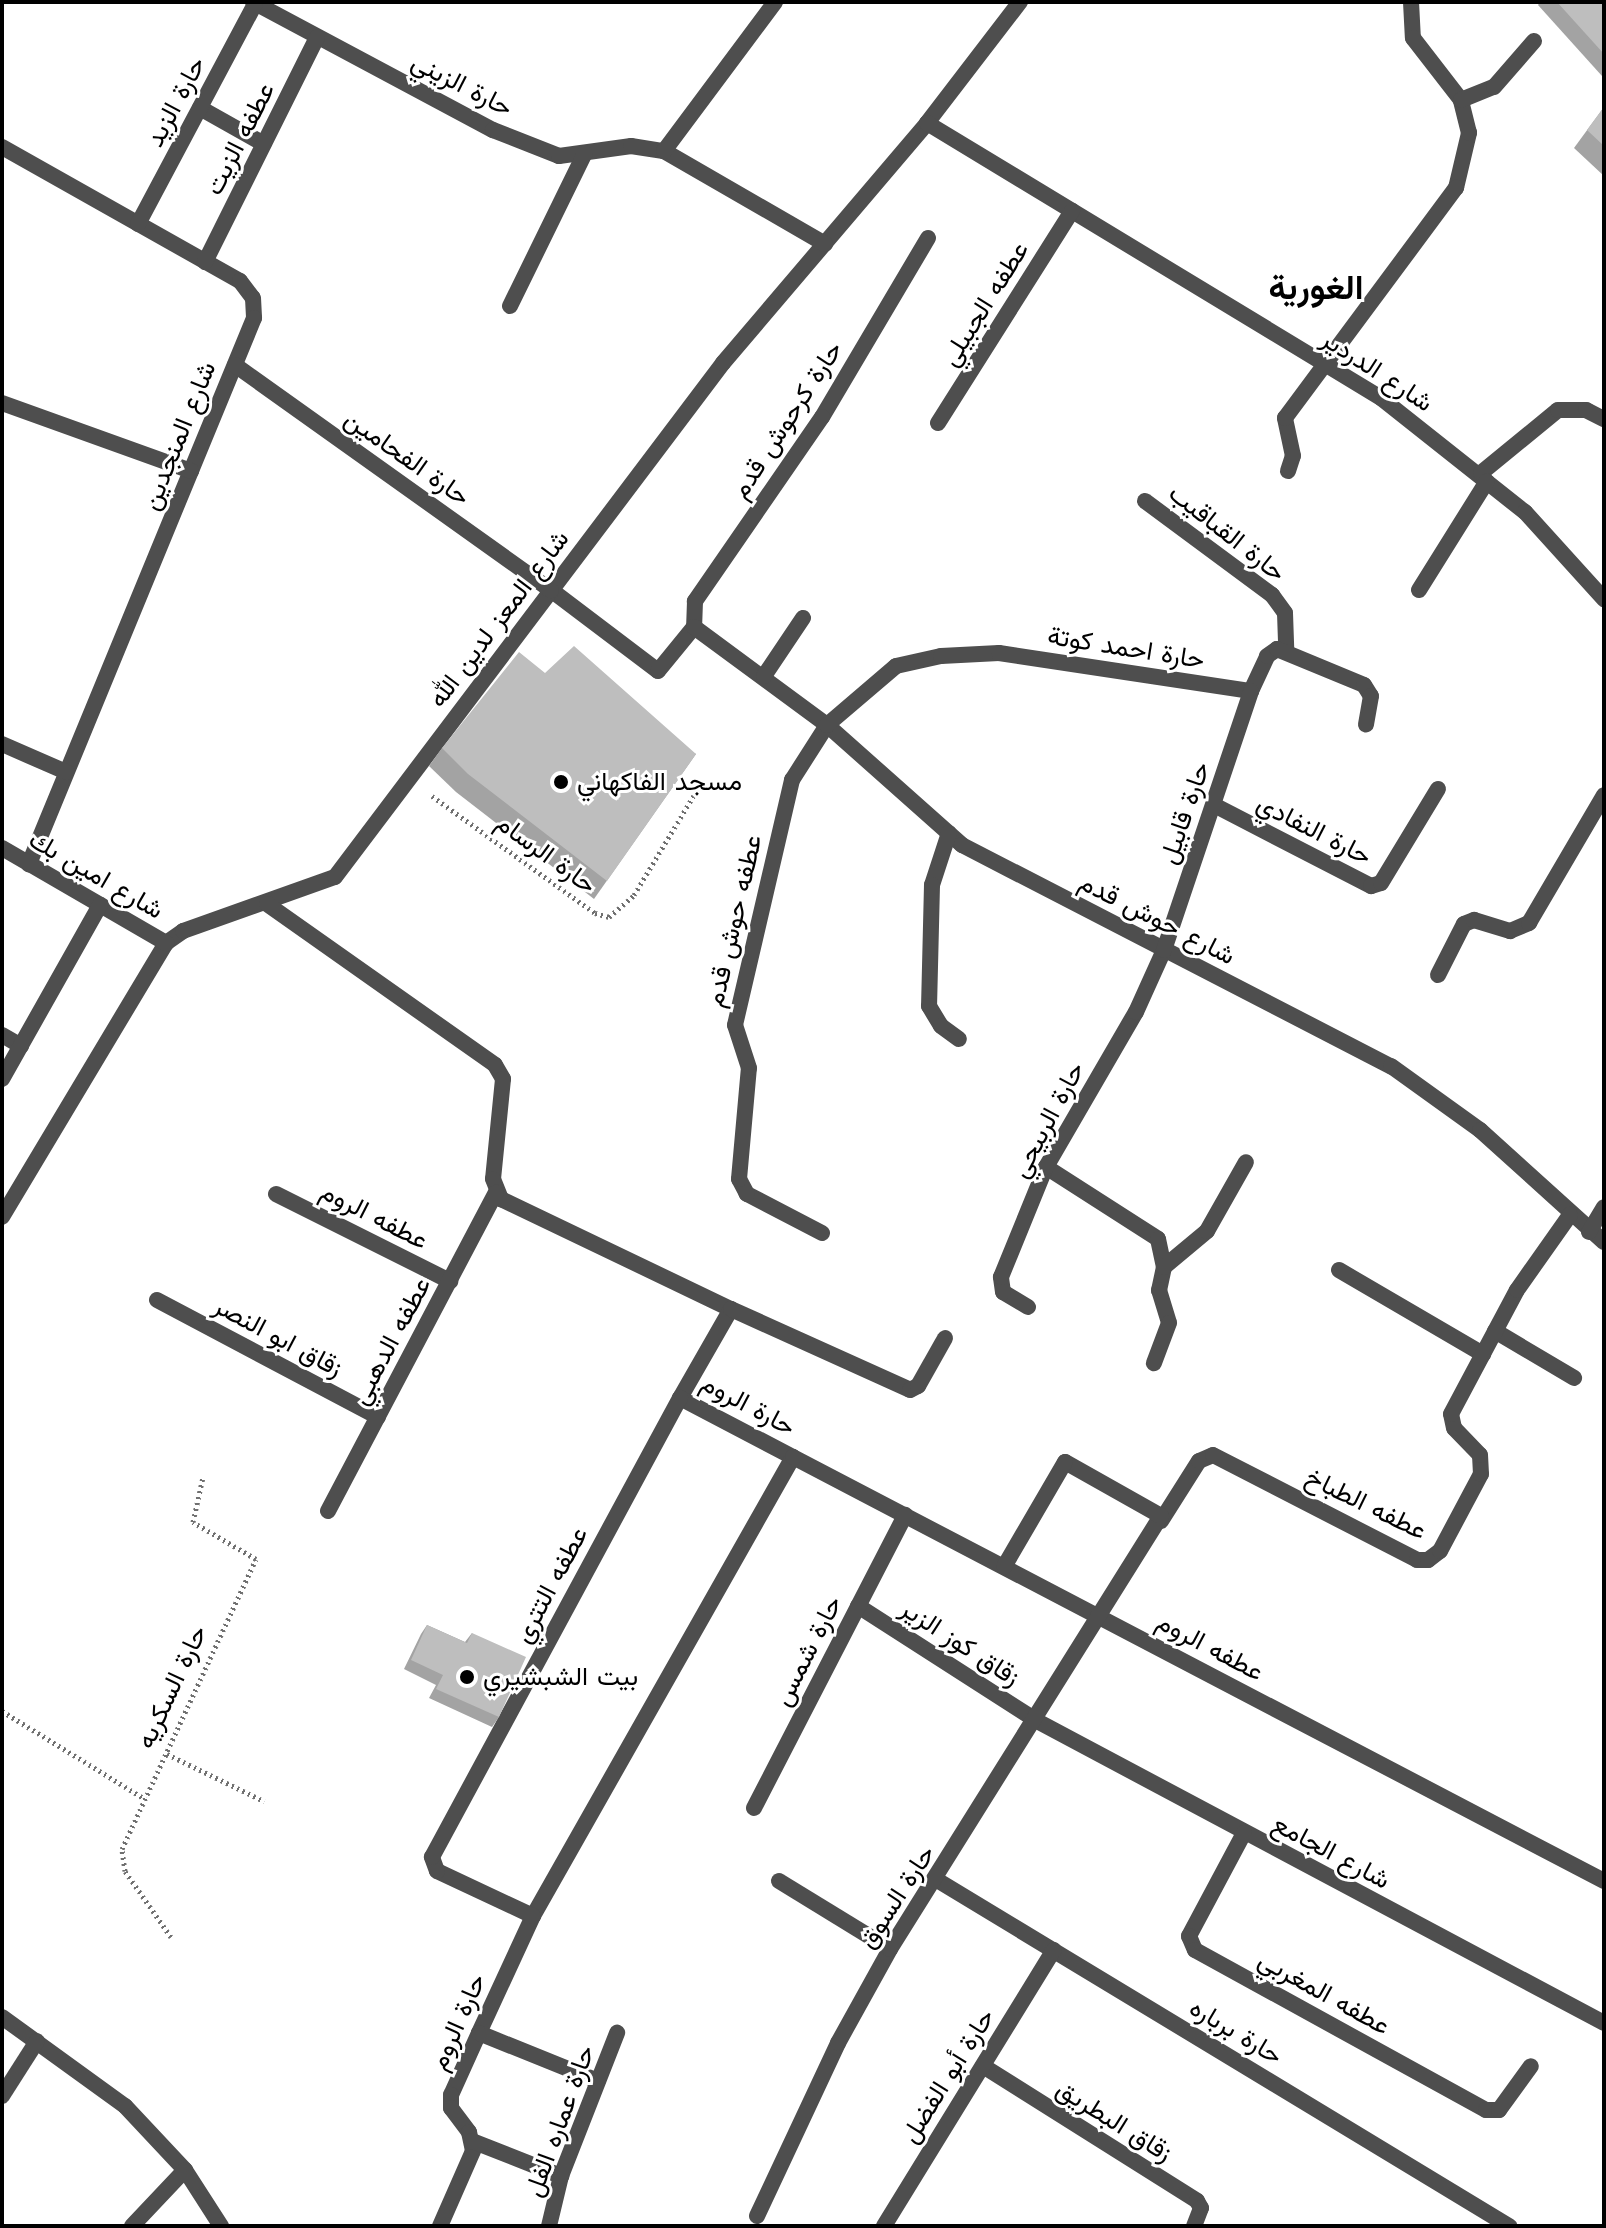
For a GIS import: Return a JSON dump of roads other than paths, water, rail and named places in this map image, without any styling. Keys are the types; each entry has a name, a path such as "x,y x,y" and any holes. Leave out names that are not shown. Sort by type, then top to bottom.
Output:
{"street":[{"path":"775,2 664,151 825,244"},
{"name":"شارع المعز لدين الله","path":"166,943 183,931 267,904 335,877 723,363 927,123 1020,2"},
{"path":"1288,471 1293,456 1285,418 1323,362 1456,188 1469,133 1461,100 1413,38 1411,2"},
{"name":"حارة الزيني","path":"254,3 493,130 559,156 631,146 664,151"},
{"name":"حارة الزيد","path":"138,224 254,3"},
{"name":"عطفه الزيت","path":"205,262 317,37"},
{"path":"1461,100 1494,87 1534,41"},
{"path":"200,108 264,144"},
{"name":"شارع الدردير","path":"927,123 1323,362 1484,477 1525,512 1604,599"},
{"name":"شارع المنجدين","path":"2,147 240,281 253,298 254,318 29,864"},
{"path":"510,306 585,153"},
{"name":"عطفه الجبيلي","path":"938,423 1072,211"},
{"name":"حارة كرحوش قدم","path":"694,627 695,601 822,417 928,238"},
{"name":"حارة الفحامين","path":"235,365 551,590 658,671 694,627"},
{"path":"2,403 191,471"},
{"path":"1419,590 1484,477 1558,410 1586,410 1604,419"},
{"name":"حارة القباقيب","path":"1145,501 1272,595 1285,613 1286,650"},
{"path":"764,676 803,618"},
{"name":"شارع حوش قدم","path":"694,627 827,725 949,833 1164,950 1391,1066 1480,1130 1570,1215 1604,1242"},
{"path":"1251,691 1271,650 1286,650 1364,685 1371,696 1366,725"},
{"name":"حارة احمد كوتة","path":"827,725 896,666 941,656 999,653 1251,691"},
{"name":"حارة قابيل","path":"1164,950 1251,691"},
{"name":"عطفه حوش قدم","path":"822,1233 747,1194 739,1179 749,1068 735,1025 792,780 827,725"},
{"path":"2,744 66,772"},
{"name":"حارة النفادي","path":"1214,805 1371,886 1381,883 1438,789"},
{"path":"1438,975 1464,924 1474,920 1510,931 1529,923 1604,795"},
{"path":"949,833 932,885 929,1006 941,1026 959,1039"},
{"name":"شارع امين بك","path":"2,848 166,943"},
{"path":"267,904 495,1065 504,1088 493,1179 496,1193 731,1309 910,1390 918,1386 945,1338"},
{"path":"2,1079 100,905"},
{"path":"2,1217 166,943"},
{"name":"حارة الربيحي","path":"1028,1307 1003,1292 1001,1277 1046,1167 1136,1012 1164,950"},
{"path":"2,1035 21,1046"},
{"path":"1164,1267 1207,1231 1246,1162"},
{"path":"1046,1167 1158,1239 1164,1267 1159,1290 1169,1323 1154,1363"},
{"name":"عطفه الدهبي","path":"328,1511 496,1193"},
{"name":"عطفه الروم","path":"276,1194 450,1281"},
{"path":"1589,1232 1604,1207"},
{"name":"عطفه الطباخ","path":"1161,1521 1199,1461 1213,1455 1417,1560 1428,1560 1440,1551 1479,1482 1480,1455 1454,1428 1451,1414 1495,1331 1570,1215"},
{"path":"1339,1270 1483,1354"},
{"name":"زقاق ابو النصر","path":"157,1300 378,1417"},
{"name":"حارة الروم","path":"472,2141 456,2118 451,2095 533,1916 793,1457 680,1398 731,1309"},
{"path":"1495,1331 1574,1378"},
{"name":"عطفه التتري","path":"533,1916 437,1871 432,1857 680,1398"},
{"name":"عطفه الروم","path":"793,1457 1604,1881"},
{"path":"1004,1567 1065,1462 1157,1512 1161,1521"},
{"name":"حارة شمس","path":"754,1808 905,1515"},
{"name":"حارة السوق","path":"757,2216 838,2043 890,1949 937,1880 1161,1521"},
{"name":"زقاق كوز الزير","path":"858,1606 1037,1721"},
{"name":"شارع الجامع","path":"1037,1721 1604,2023"},
{"name":"عطفه المغربي","path":"1244,1833 1189,1936 1195,1950 1486,2110 1499,2110 1531,2066"},
{"name":"حارة برباره","path":"937,1880 1509,2226"},
{"path":"779,1881 890,1949"},
{"name":"حارة أبو الفضل","path":"884,2226 1054,1950"},
{"path":"2,2017 125,2106 185,2170 221,2226"},
{"path":"479,2033 598,2081"},
{"name":"حارة عماره الفل","path":"549,2226 561,2176 617,2033"},
{"path":"2,2096 37,2041"},
{"name":"زقاق البطريق","path":"983,2066 1197,2201 1201,2208 1194,2226"},
{"path":"440,2226 473,2151 472,2141 561,2176"},
{"path":"132,2226 185,2170"}],"place":[{"name":"مسجد الفاكهاني","path":"561,782"},
{"name":"بيت الشبشيري","path":"467,1677"}],"district":[{"name":"الغورية","path":"1316,288"}]}
